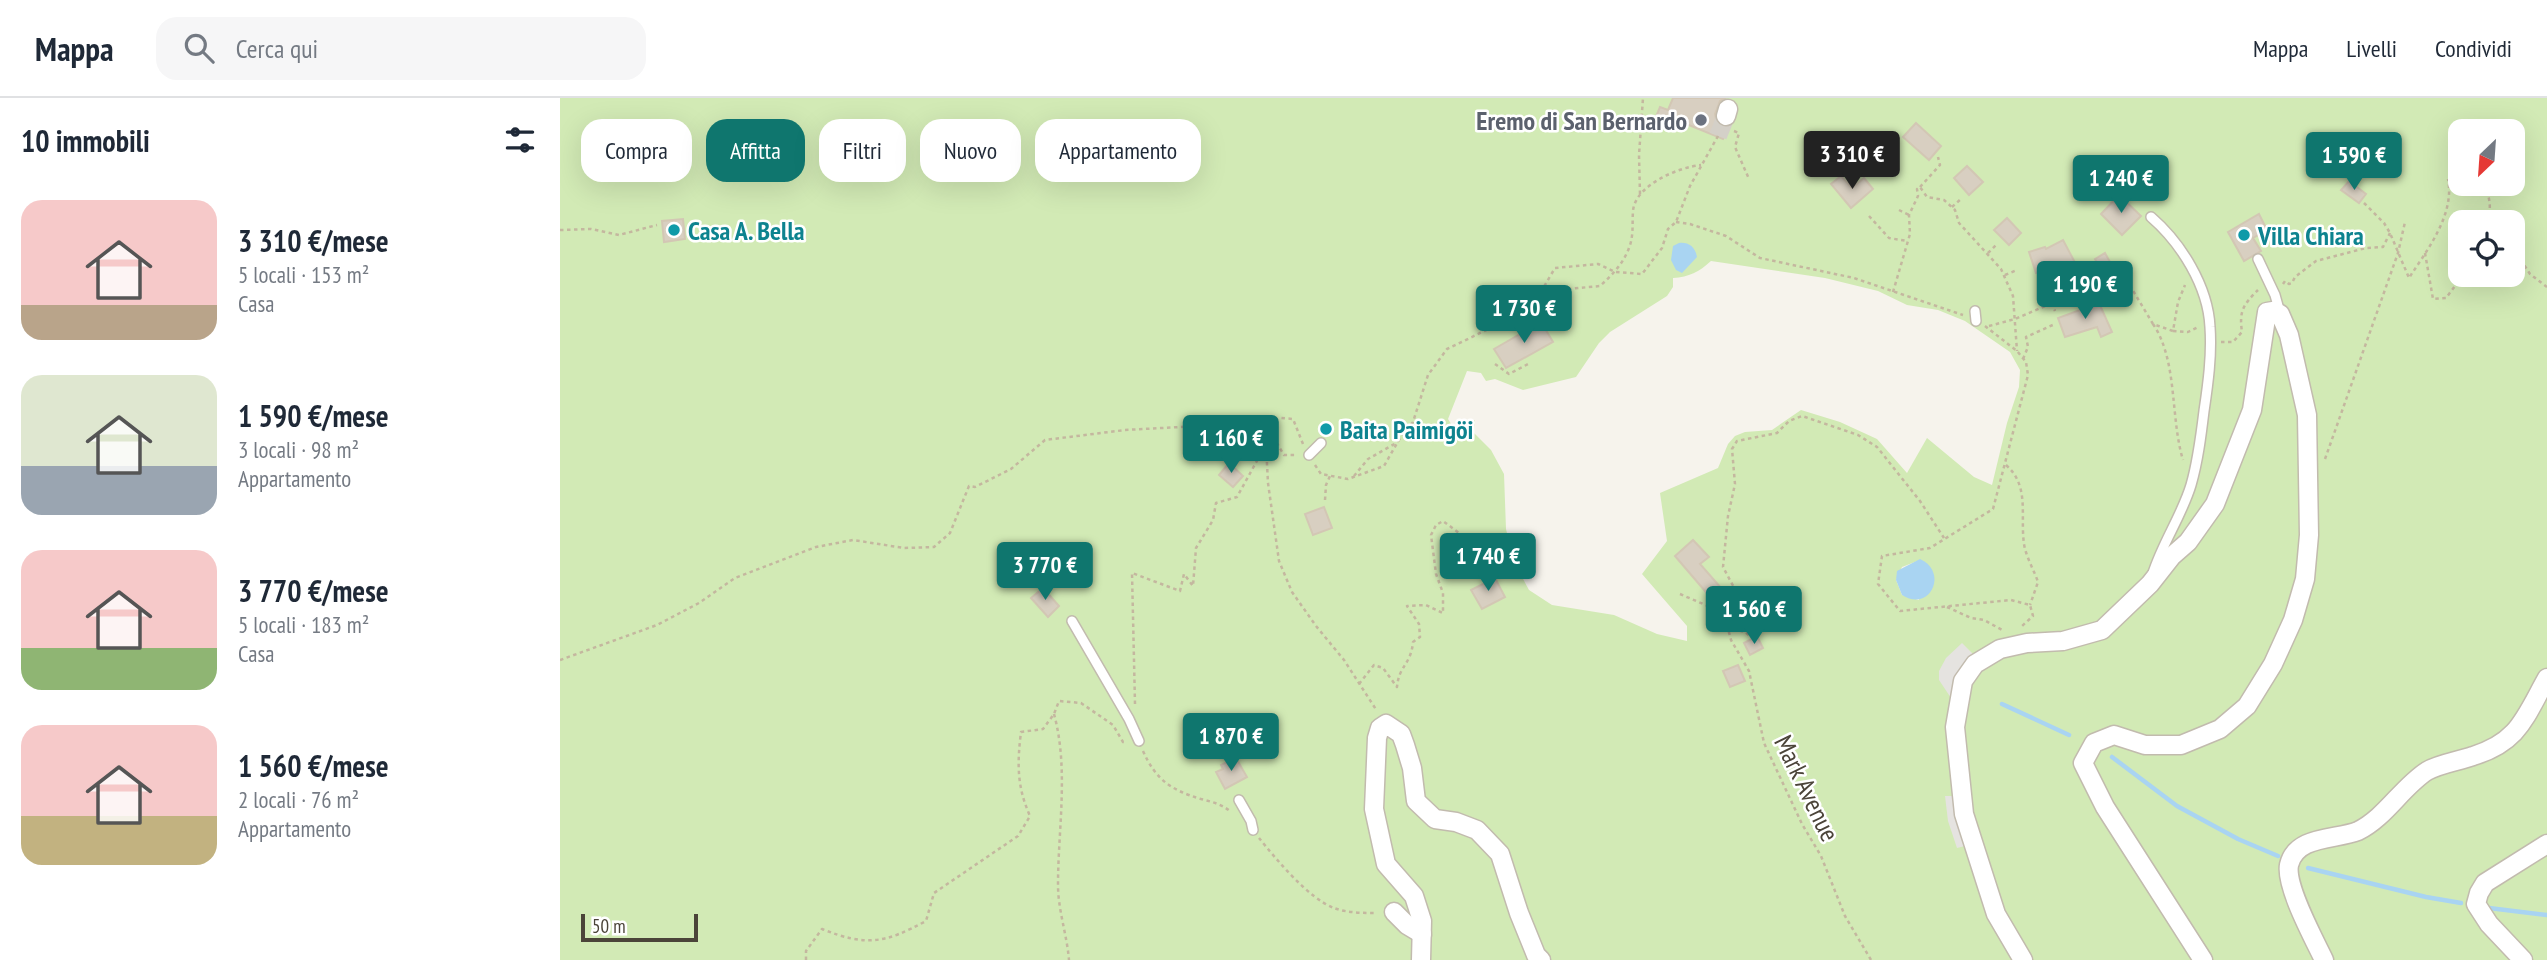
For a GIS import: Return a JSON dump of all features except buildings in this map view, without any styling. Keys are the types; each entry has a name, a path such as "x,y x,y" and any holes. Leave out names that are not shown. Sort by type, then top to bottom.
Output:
{"street":[{"path":"2023,960 1996,914 1964,814 1955,727 1963,681 1975,664 2000,649 2027,642 2063,641 2102,630 2150,584 2188,542 2215,504 2252,410 2267,312 2273,311 2280,314 2289,335 2307,415 2308,535 2305,579 2293,620 2273,664 2247,706 2220,729 2180,745 2145,745 2114,735 2094,743 2083,763 2105,807 2203,960"},
{"path":"2324,960 2289,876 2289,864 2293,856 2298,850 2322,838 2358,831 2427,771 2500,745 2518,731 2547,678"},
{"path":"1421,960 1422,921 1414,896 1386,864 1374,809 1377,737 1380,728 1386,724 1401,734 1412,768 1416,801 1435,819 1456,822 1477,830 1500,854 1519,913 1541,960"},
{"path":"2523,960 2476,904 2485,884 2547,844"},
{"path":"1394,912 1407,925 1422,934"}],"lane":[{"path":"2150,584 2166,537 2191,486 2210,356 2210,324 2194,270 2163,227 2151,217"},
{"path":"2258,259 2275,295 2280,314"},
{"path":"1975,311 1976,321"},
{"path":"1308,452 1321,443"},
{"path":"1072,621 1139,741"},
{"path":"1240,800 1253,830"}],"path":[{"path":"1558,325 1568,320 1570,314 1568,289 1600,286 1615,272 1629,249 1634,226 1633,209 1640,194 1639,155 1643,98"},
{"path":"1727,118 1739,133 1735,146 1749,179"},
{"path":"1386,724 1344,660 1292,592 1279,561 1268,483 1266,445 1270,422 1282,418 1293,419 1321,474 1348,479 1384,466 1413,422 1428,375 1447,349 1501,323 1536,300 1555,268 1598,264 1615,272 1642,274 1662,248 1668,229 1676,222 1690,186 1718,136"},
{"path":"1893,292 1910,234 1909,215 1917,189 1940,164 1938,157"},
{"path":"1640,194 1666,177 1690,166 1702,165"},
{"path":"1920,187 1927,197 1944,200 1952,207 1959,223 2005,275 2013,296 2017,351"},
{"path":"2364,203 2390,233 2409,278 2440,227 2448,196"},
{"path":"1952,207 1962,198"},
{"path":"1899,210 1909,215"},
{"path":"1868,216 1889,238 1907,241"},
{"path":"1676,222 1726,236 1760,258 1854,278 1954,310 1987,327 2017,351 2026,362 2028,375 1993,509 1930,548 1882,556 1878,584 1900,611 2011,600 2030,605"},
{"path":"2330,444 2398,253 2405,222"},
{"path":"560,230 591,229 619,235 657,225"},
{"path":"2275,295 2285,281 2292,283 2295,277 2316,261 2366,248 2383,247 2390,233"},
{"path":"1988,253 1997,244"},
{"path":"2426,252 2433,299 2446,299 2454,287"},
{"path":"2525,266 2530,274 2547,287"},
{"path":"2119,267 2160,335 2168,363 2177,438"},
{"path":"2005,275 2017,270"},
{"path":"1987,327 2015,319 2122,273"},
{"path":"2173,331 2184,284 2203,295"},
{"path":"2152,324 2173,331 2189,332 2201,325 2210,324 2219,342 2233,342 2242,332 2239,315 2247,301 2263,286 2270,284"},
{"path":"2069,285 2074,294"},
{"path":"2092,286 2096,296"},
{"path":"2058,290 2062,299"},
{"path":"2052,303 2055,311"},
{"path":"2023,359 2027,353 2026,337 2055,324"},
{"path":"1495,364 1509,374 1530,363"},
{"path":"1679,594 1724,613 1738,595 1723,567 1728,516 1735,484 1732,449 1737,441 1777,433 1789,421 1802,416 1858,435 1877,447 1920,501 1944,539"},
{"path":"560,660 657,625 699,603 735,578 816,547 853,540 904,548 934,547 950,533 969,486 975,487 1011,469 1045,440 1158,427 1220,426 1243,422 1262,424 1268,428 1274,443 1284,455 1308,452"},
{"path":"1238,461 1248,449 1267,436"},
{"path":"1354,477 1368,459 1398,442"},
{"path":"1184,574 1193,586 1196,548 1213,520 1216,503 1237,498 1266,445"},
{"path":"2006,465 2014,472 2022,488 2025,549 2038,582 2030,605 2033,615 2022,627"},
{"path":"1325,500 1330,476"},
{"path":"1359,684 1374,665 1383,668 1397,687 1399,671 1409,661 1413,642 1420,637 1419,624 1407,606 1426,605 1443,613 1443,593 1436,574 1432,535 1436,525 1443,522 1483,551 1493,568"},
{"path":"1184,574 1194,571"},
{"path":"1135,712 1132,573 1180,591 1184,574"},
{"path":"1947,607 1971,618 1984,620 2004,631 2011,629"},
{"name":"Mark Avenue","path":"1724,613 1726,627 1749,671 1764,743 1801,824 1821,856 1845,916 1871,960"},
{"path":"1726,627 1745,632 1751,637"},
{"path":"806,960 806,951 822,929 849,940 880,941 926,921 934,893 1018,836 1030,816 1021,794 1021,732 1043,729 1054,714 1059,701 1081,703 1113,726 1123,742 1139,741"},
{"path":"1054,714 1059,730 1060,779 1057,888 1069,960"}],"green space":[{"path":"560,98 2547,98 2547,960 560,960","holes":["1711,261 1825,278 1878,291 1907,305 1938,310 1965,321 2010,352 2020,370 2019,387 1992,485 1974,477 1927,438 1907,473 1877,439 1840,422 1801,410 1772,430 1745,432 1735,436 1728,444 1718,468 1660,493 1667,541 1642,574 1687,626 1687,641 1657,634 1614,615 1552,605 1529,590 1514,562 1506,529 1504,474 1491,450 1474,433 1475,420 1470,424 1459,419 1459,436 1448,419 1467,371 1481,373 1486,381 1495,379 1523,390 1576,377 1599,343 1610,332 1667,296 1673,287 1673,278 1698,271","1920,560 1919,600 1902,595 1896,580 1902,567"]}],"shaded area":[{"path":"1962,643 1977,658 1955,704 1939,680 1939,671 1946,658"},
{"path":"1945,796 1957,796 1969,845 1957,848 1948,821"}],"water":[{"path":"1679,243 1691,246 1697,257 1682,273 1676,270 1671,260 1673,246"},
{"path":"1920,559 1929,565 1934,581 1928,595 1921,599 1912,599 1902,595 1896,580 1897,571"}],"waterway":[{"path":"2002,704 2069,735"},
{"path":"2112,757 2177,806 2238,839 2278,856"},
{"path":"2308,868 2461,903"},
{"path":"2489,908 2547,915"}],"tunnel":[{"path":"1718,136 1726,116"}],"place":[{"name":"Eremo di San Bernardo","path":"1701,120"},
{"name":"Casa A. Bella","path":"674,230"},
{"name":"Villa Chiara","path":"2244,235"},
{"name":"Baita Paimigöi","path":"1326,429"}]}
